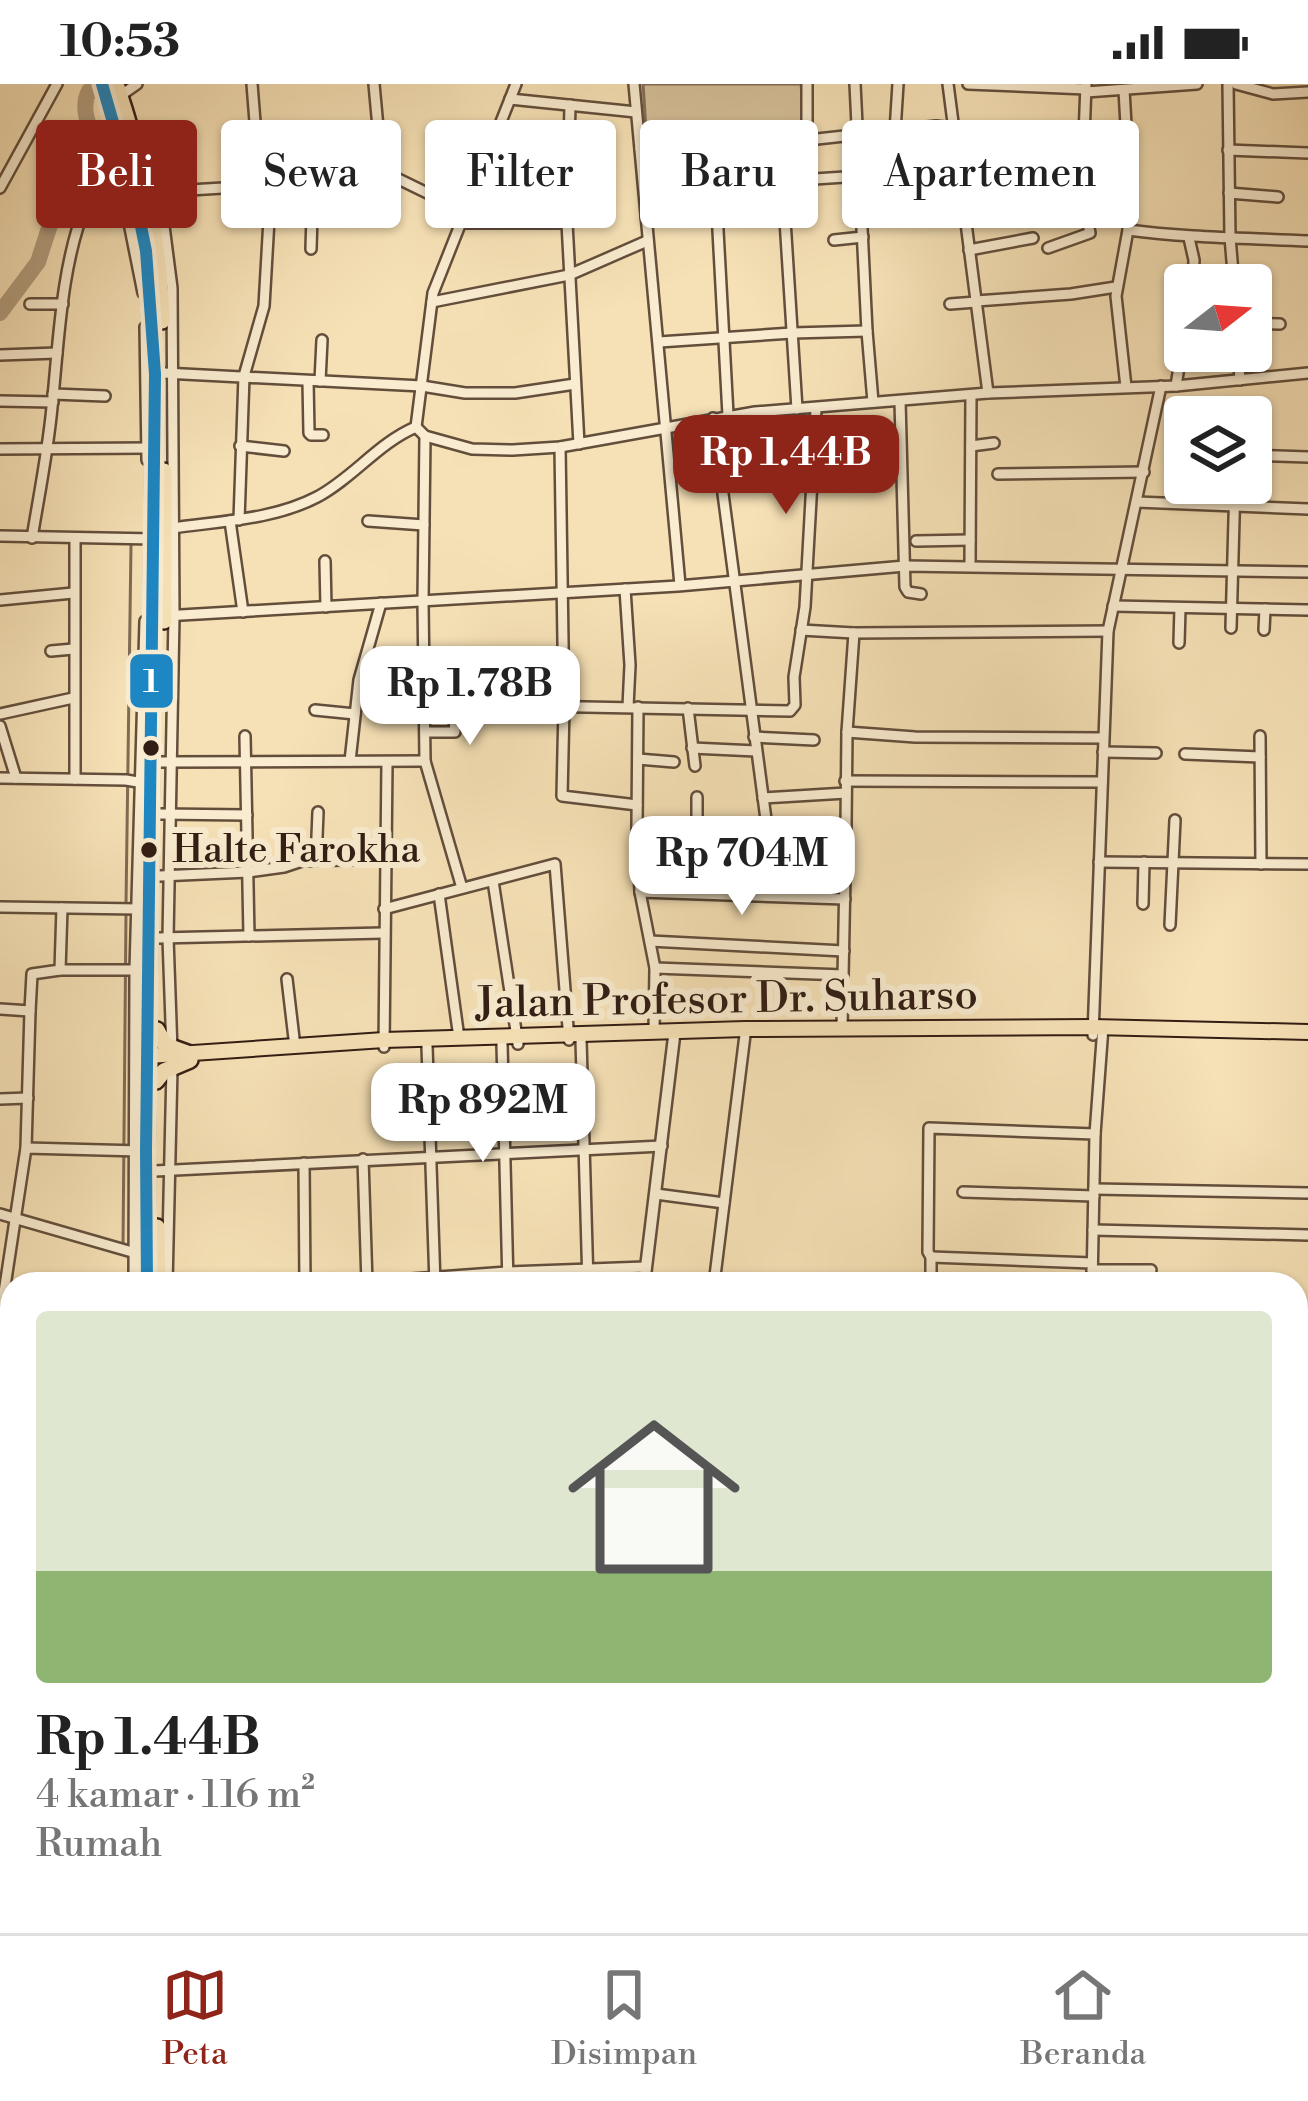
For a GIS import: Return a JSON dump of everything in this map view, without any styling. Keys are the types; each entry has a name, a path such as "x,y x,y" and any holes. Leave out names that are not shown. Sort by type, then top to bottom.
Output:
{"highway":[{"path":"152,228 161,293 155,350 159,406"},
{"path":"141,1254 162,1170 156,1081 162,1058 157,1030 165,814 161,762 147,694 148,655 159,611 158,516 151,447 168,373 155,350"},
{"path":"153,1272 141,1254 131,1151 162,1058 133,970 138,782 161,762 168,672 150,568 158,516"},
{"path":"162,1058 190,1057"}],"main road":[{"name":"Jalan Profesor Dr. Suharso","path":"384,1044 842,1030"},
{"name":"Jalan Profesor Dr. Suharso","path":"674,1034 842,1030 1308,1035"},
{"name":"Jalan Profesor Dr. Suharso","path":"190,1057 459,1038 512,1041"}],"street":[{"path":"2,180 57,84"},
{"path":"112,92 136,84"},
{"path":"252,84 257,120"},
{"path":"374,84 377,120"},
{"path":"501,120 516,84"},
{"path":"634,84 640,149"},
{"path":"807,84 807,120"},
{"path":"855,84 857,120"},
{"path":"896,120 898,84"},
{"path":"948,84 952,120"},
{"path":"968,84 1124,90 1197,84"},
{"path":"1232,264 1228,150 1232,84 1273,94 1308,92"},
{"path":"1085,120 1086,89"},
{"path":"1124,90 1130,194 1116,287 1126,387"},
{"path":"510,99 636,112"},
{"path":"570,105 570,120"},
{"path":"1228,150 1308,153"},
{"path":"1229,193 1278,197"},
{"path":"32,538 63,304 78,228"},
{"path":"243,612 234,520 244,376 264,306 265,228"},
{"path":"311,249 312,228"},
{"path":"0,536 130,539 158,516 234,520 320,496 416,427 432,302 458,228"},
{"path":"567,228 579,444"},
{"path":"646,228 680,585"},
{"path":"718,228 728,415"},
{"path":"786,228 797,409"},
{"path":"863,228 873,402"},
{"path":"966,228 988,393"},
{"path":"1048,248 1089,234 1088,228"},
{"path":"1128,230 1190,238 1308,241"},
{"path":"834,240 863,237"},
{"path":"969,250 1033,238"},
{"path":"1190,238 1194,264"},
{"path":"432,302 569,275 647,241"},
{"path":"950,304 1116,287"},
{"path":"30,304 63,304"},
{"path":"1272,324 1280,324"},
{"path":"659,342 867,331"},
{"path":"320,382 322,340"},
{"path":"0,355 57,353"},
{"path":"1176,386 1178,372"},
{"path":"1239,372 1240,380"},
{"path":"168,373 491,394 575,384"},
{"path":"416,427 425,436 472,448 514,450 579,444 728,415 1308,373"},
{"path":"308,381 309,433 323,435"},
{"path":"1092,1272 1108,631 1162,386"},
{"path":"970,565 971,395"},
{"path":"0,401 105,396"},
{"path":"900,401 906,590 920,593"},
{"path":"386,695 453,705 790,710 806,574 816,409"},
{"path":"712,418 767,827"},
{"path":"425,436 425,760 462,888"},
{"path":"971,446 994,443"},
{"path":"241,446 284,451"},
{"path":"0,449 151,447"},
{"path":"560,447 562,796 637,805"},
{"path":"1272,456 1308,457"},
{"path":"998,474 1144,472"},
{"path":"1137,502 1308,509"},
{"path":"1231,628 1234,504"},
{"path":"368,520 424,525"},
{"path":"75,539 75,779"},
{"path":"916,541 970,540"},
{"path":"326,561 326,607"},
{"path":"159,611 243,612 423,602 905,566 1308,572"},
{"path":"625,589 638,759 640,892 655,968 654,1034"},
{"path":"0,600 74,593"},
{"path":"350,761 359,680 381,603"},
{"path":"1113,606 1308,610"},
{"path":"1179,644 1180,608"},
{"path":"1264,630 1265,609"},
{"path":"801,630 1108,631"},
{"path":"842,1030 845,781 854,633"},
{"path":"51,651 73,649"},
{"path":"0,778 138,782 147,694"},
{"path":"0,714 73,698"},
{"path":"425,732 454,732 453,705"},
{"path":"688,708 695,766"},
{"path":"315,710 355,714"},
{"path":"0,727 16,778"},
{"path":"847,732 1103,738"},
{"path":"245,736 249,936"},
{"path":"1260,736 1261,864"},
{"path":"754,737 814,740"},
{"path":"692,748 756,751"},
{"path":"1102,752 1156,753"},
{"path":"1185,754 1261,758"},
{"path":"638,759 674,762"},
{"path":"161,762 425,760"},
{"path":"384,1044 387,762"},
{"path":"845,781 1102,782"},
{"path":"763,798 846,793"},
{"path":"697,796 698,827"},
{"path":"316,861 318,812"},
{"path":"165,814 247,815"},
{"path":"1170,925 1175,820"},
{"path":"637,827 846,825"},
{"path":"291,864 292,838"},
{"path":"165,876 385,859"},
{"path":"1099,862 1308,864"},
{"path":"1144,862 1144,904"},
{"path":"384,909 552,863 557,867 584,1148 587,1272"},
{"path":"493,880 512,1041 507,1272"},
{"path":"640,892 845,899"},
{"path":"439,894 459,1038"},
{"path":"0,908 133,909"},
{"path":"60,970 62,908"},
{"path":"383,933 164,938 162,1170 662,1146"},
{"path":"650,941 844,951"},
{"path":"690,970 694,944"},
{"path":"731,971 735,946"},
{"path":"655,968 843,974"},
{"path":"8,1272 26,1148 32,974 133,970 131,1151 26,1148"},
{"path":"287,979 295,1049"},
{"path":"0,1009 30,1011"},
{"path":"645,1272 674,1034"},
{"path":"715,1272 746,1035"},
{"path":"427,1046 435,1272"},
{"path":"0,1099 28,1098"},
{"path":"931,1272 929,1128 1095,1134"},
{"path":"363,1159 368,1272"},
{"path":"304,1162 305,1272"},
{"path":"963,1192 1308,1193"},
{"path":"656,1194 724,1203"},
{"path":"0,1214 141,1254 137,1272"},
{"path":"1093,1230 1308,1235"},
{"path":"931,1257 1151,1270"},
{"path":"560,1272 645,1267"}],"shaded area":[{"path":"643,84 801,84 804,120 645,120"}],"waterway":[{"path":"0,313 38,262 61,191 100,150 86,113 89,91"},
{"path":"126,904 131,545"},
{"path":"123,1246 126,913"}],"transit line":[{"name":"1","path":"102,84 146,251 155,374 147,1272"}],"place":[{"name":"Halte Farokha","path":"149,850"}]}
